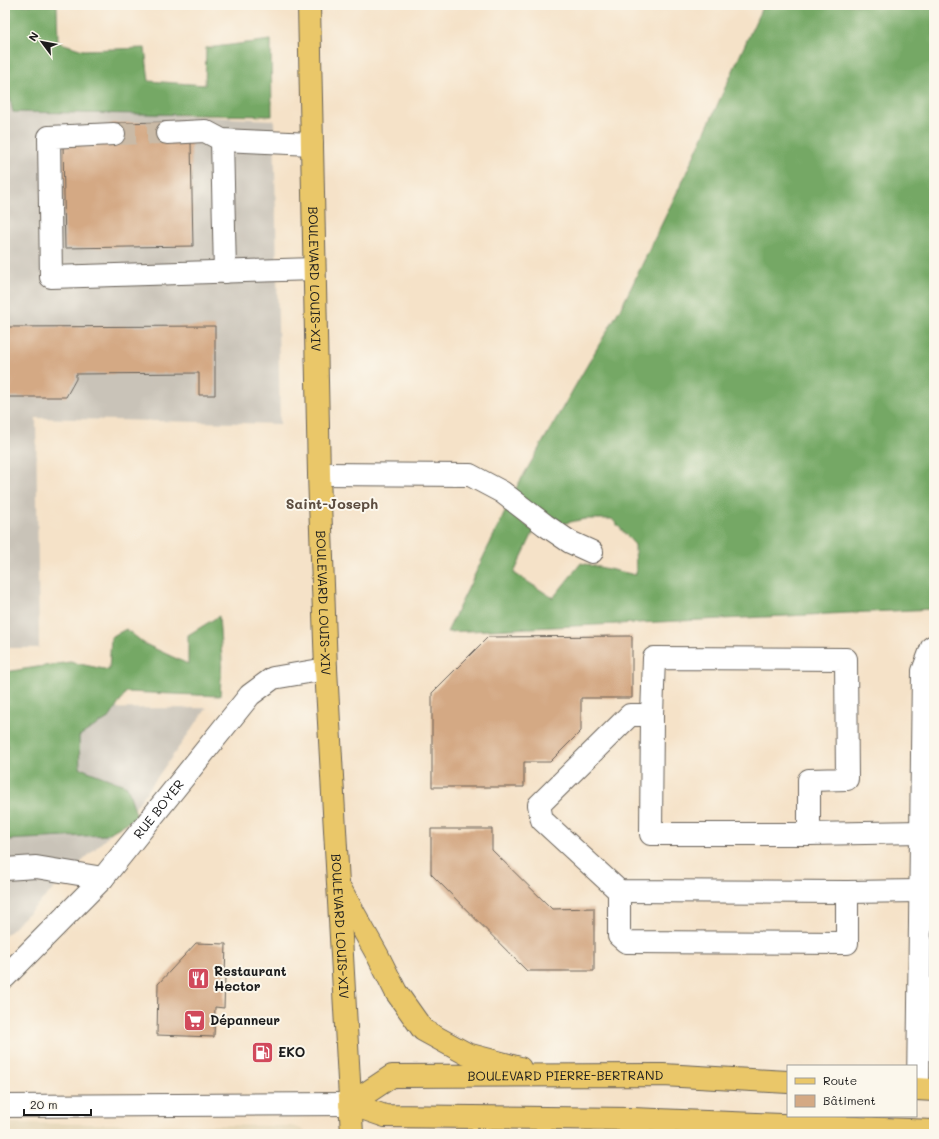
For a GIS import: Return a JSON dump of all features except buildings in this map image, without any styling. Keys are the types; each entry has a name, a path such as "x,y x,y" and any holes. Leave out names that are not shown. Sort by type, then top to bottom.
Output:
{"main road":[{"name":"BOULEVARD LOUIS-XIV","path":"309,5 319,474 326,669 352,1134"},
{"path":"338,885 378,956 396,992 423,1030 467,1054 550,1076"},
{"name":"BOULEVARD PIERRE-BERTRAND","path":"350,1104 392,1076 663,1075 787,1082"},
{"path":"350,1104 385,1116 632,1119 934,1130"},
{"path":"524,1134 574,1118"}],"street":[{"path":"167,133 205,131 222,140 312,144"},
{"path":"114,134 49,137 51,277 314,269"},
{"path":"222,140 225,272"},
{"path":"319,474 470,475 502,492 570,542 592,552"},
{"path":"923,1090 920,891 923,671 933,647"},
{"path":"809,834 809,780 847,779 846,659 654,658 651,834 809,834 921,832"},
{"name":"RUE BOYER","path":"5,977 103,878 250,695 272,678 326,669"},
{"path":"652,715 630,715 539,805 542,820 619,891 920,891"},
{"path":"5,869 36,867 103,878"},
{"path":"619,891 619,936 626,942 847,943 847,892"},
{"path":"5,1106 350,1104"}],"shaded area":[{"path":"5,5 55,109 274,120 280,424 36,418 39,648 5,648"},
{"path":"207,708 130,815 5,936 5,709"},
{"path":"5,1123 291,1126 301,1129 308,1134 5,1134"}],"green space":[{"path":"5,5 57,5 58,42 83,50 145,48 149,81 205,85 206,48 271,40 272,116 13,112 5,78"},
{"path":"763,5 934,5 934,609 447,632 506,510 534,531 514,573 553,598 581,563 636,575 635,545 612,519 585,519 561,524 512,495 625,300 682,182"},
{"path":"219,616 222,659 220,696 126,692 110,717 79,736 80,768 127,786 137,817 106,835 5,840 5,748 8,747 5,737 5,672 70,662 109,670 111,637 126,629 145,644 188,664 188,635"}],"tunnel":[{"path":"114,134 167,133"}],"place":[{"name":"Restaurant Hector","path":"199,978"},
{"name":"Dépanneur","path":"194,1020"},
{"name":"EKO","path":"262,1052"}],"district":[{"name":"Saint-Joseph","path":"332,504"}]}
